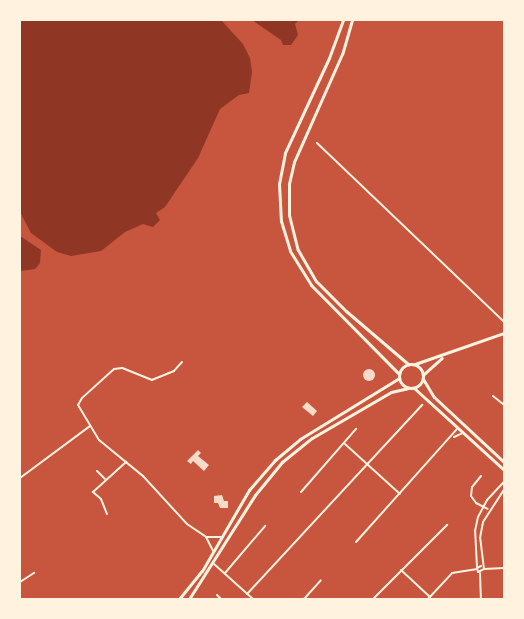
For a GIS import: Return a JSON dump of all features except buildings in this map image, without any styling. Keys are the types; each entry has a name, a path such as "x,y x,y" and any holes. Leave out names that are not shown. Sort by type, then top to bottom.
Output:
{"main road":[{"path":"343,20 285,154 278,192 281,221 290,251 311,286 399,376 408,388"},
{"path":"352,20 342,54 294,162 288,193 290,222 301,257 316,280 346,311 408,364 445,356 504,333"},
{"path":"414,388 428,368 445,356"},
{"path":"179,599 213,552 249,490 284,451 399,376 408,364"},
{"path":"415,364 434,397 504,462"},
{"path":"190,599 214,564 255,494 293,452 382,397 408,388 414,388 504,470"}],"street":[{"path":"317,143 504,322"},
{"path":"182,362 174,371 152,380 122,368 114,369 79,402 90,426 100,441 126,462 187,524 206,538 213,552"},
{"path":"493,396 504,405"},
{"path":"247,594 422,405"},
{"path":"20,478 90,426"},
{"path":"356,542 452,438 457,428"},
{"path":"301,492 345,444 356,429"},
{"path":"452,438 463,433"},
{"path":"345,444 400,494"},
{"path":"107,514 101,499 93,492 105,479 126,462"},
{"path":"97,471 105,479"},
{"path":"481,476 470,493 474,501 488,509"},
{"path":"481,599 475,531 483,507 504,482"},
{"path":"484,569 481,566 481,530 488,509 504,490"},
{"path":"373,599 448,525"},
{"path":"225,573 266,526"},
{"path":"206,538 221,537"},
{"path":"214,564 253,599"},
{"path":"401,570 429,598 452,573 481,566"},
{"path":"480,573 484,569 504,568"},
{"path":"20,582 34,573"},
{"path":"304,599 321,580"},
{"path":"217,595 221,599"}],"shaded area":[{"path":"20,20 221,20 243,44 250,58 252,72 249,93 239,95 220,109 198,158 165,207 156,213 160,220 153,227 143,224 125,232 101,251 71,256 57,252 31,233 20,212"},
{"path":"252,20 299,20 295,24 298,35 291,45 283,45 281,40"},
{"path":"20,236 41,250 40,263 35,269 20,271"}]}
